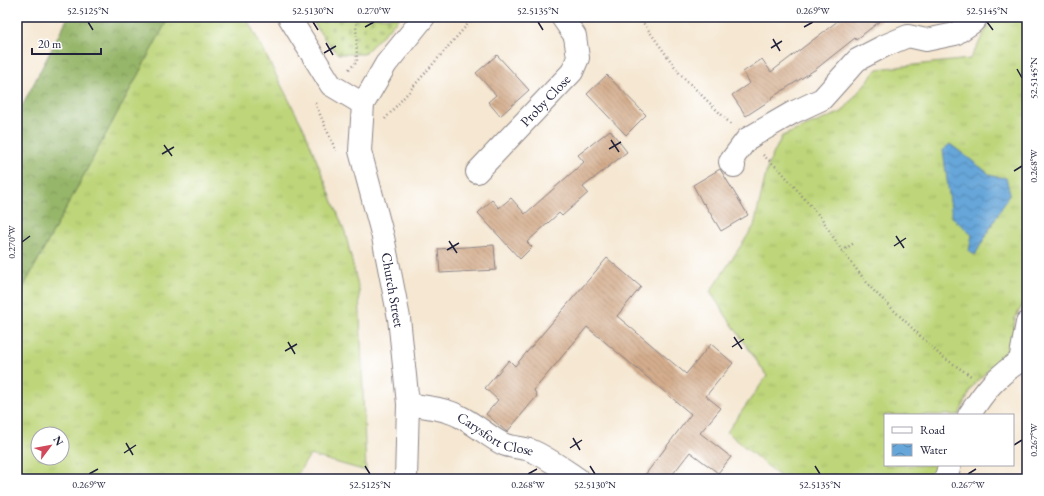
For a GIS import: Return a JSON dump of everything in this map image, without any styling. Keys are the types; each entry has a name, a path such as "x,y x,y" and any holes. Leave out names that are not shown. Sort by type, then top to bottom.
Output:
{"street":[{"path":"289,17 331,85 363,104 386,64 424,17"},
{"name":"Proby Close","path":"477,172 572,72 578,58 575,36 562,17"},
{"path":"734,166 730,162 747,139 792,113 822,99 857,60 908,36 926,40 955,34 973,22 977,17"},
{"name":"Church Street","path":"363,104 360,151 383,237 399,318 408,404 406,479"},
{"path":"970,414 988,387 1008,369 1023,364 1027,323"},
{"name":"Carysfort Close","path":"408,404 446,411 458,415 505,445 529,450 552,462 578,479"},
{"path":"945,479 950,466"}],"path":[{"path":"331,85 357,62 356,17"},
{"path":"384,121 402,98 474,17"},
{"path":"639,17 680,74 780,170 822,219 842,251 872,288 940,355 988,387"},
{"path":"313,98 337,152"},
{"path":"842,251 854,243"}],"green space":[{"path":"68,17 169,17 17,299 17,116"},
{"path":"169,17 246,17 305,131 345,232 359,290 366,471 310,455 294,479 17,479 17,299"},
{"path":"310,17 400,17 364,54 338,54 323,37"},
{"path":"995,17 1027,17 1027,298 1015,318 1012,345 972,387 959,414 884,414 884,466 939,466 935,479 783,479 727,432 767,376 710,292 754,226 768,165 782,136 842,112 877,69 970,59 991,21"}],"water":[{"path":"950,144 992,176 1006,178 1010,193 975,255 969,251 972,235 952,217 943,150"}],"building":[{"path":"843,17 885,17 856,40 855,38 816,69 746,116 732,95 750,83 743,72 762,59 771,72"},
{"path":"497,55 529,90 500,116 488,102 496,95 476,73"},
{"path":"607,75 646,115 626,135 587,94"},
{"path":"610,130 627,152 583,187 588,193 562,216 559,213 527,242 532,247 520,259 478,213 492,200 499,208 511,198 525,214 584,162 578,155"},
{"path":"720,169 748,215 721,231 704,203 703,204 693,185"},
{"path":"494,245 496,270 440,273 438,249"},
{"path":"607,258 641,287 617,316 686,374 711,344 733,363 706,396 721,408 700,433 731,457 718,473 690,452 669,479 642,479 691,414 587,327 534,390 537,396 507,432 486,414 498,400 485,388 509,360 515,366"}]}
